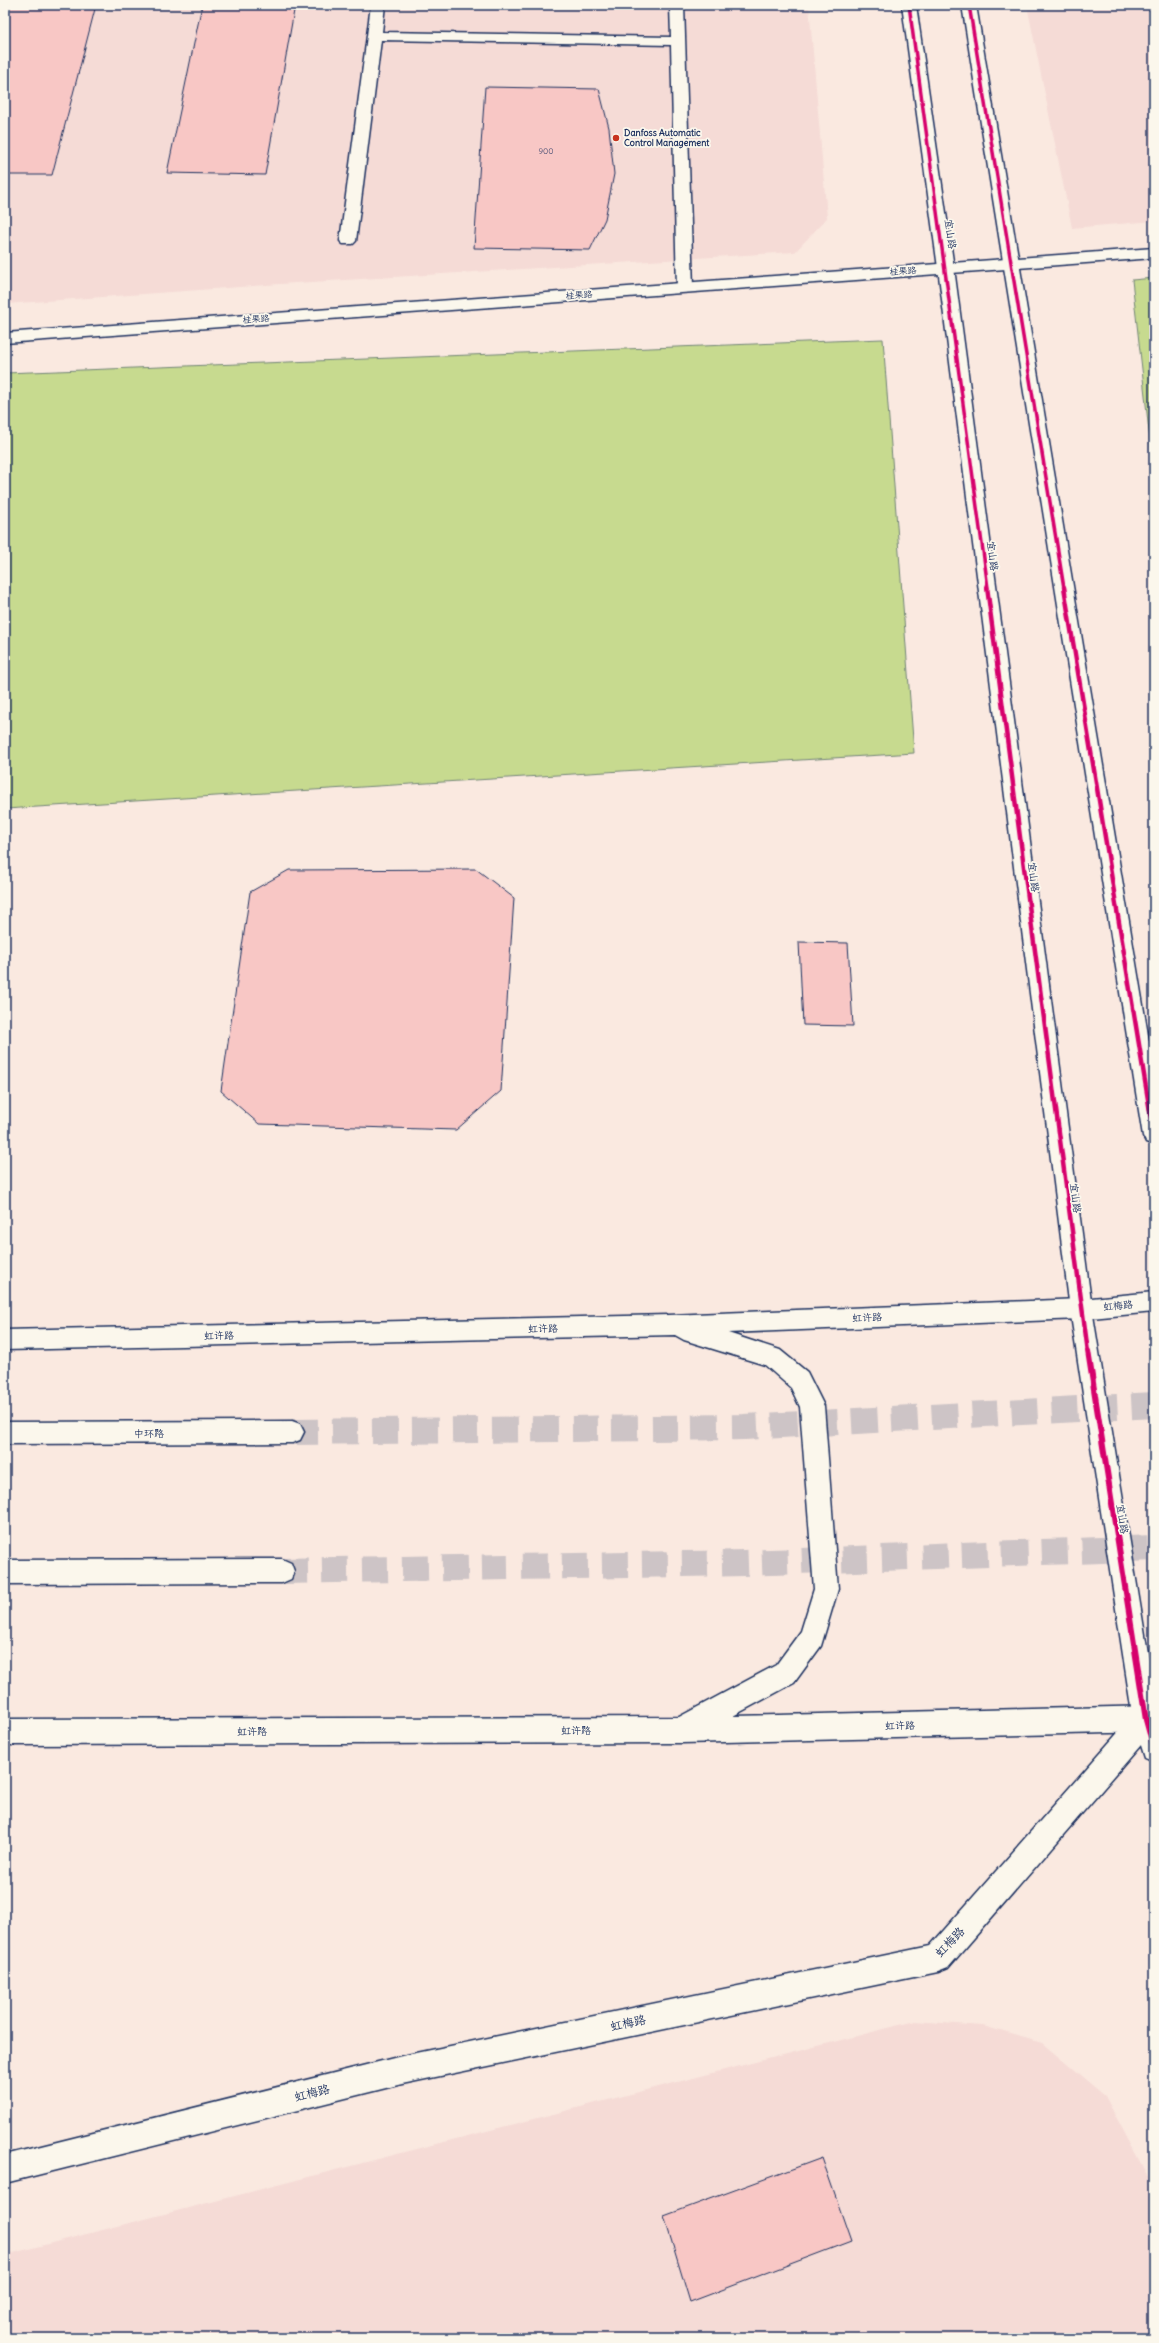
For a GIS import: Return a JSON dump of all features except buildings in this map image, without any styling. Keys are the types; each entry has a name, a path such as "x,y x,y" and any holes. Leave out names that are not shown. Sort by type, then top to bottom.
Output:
{"main road":[{"path":"348,241 378,5"},
{"path":"677,5 685,288"},
{"name":"宜山路","path":"909,5 946,268 1081,1309 1154,1750"},
{"path":"969,5 1154,1136"},
{"path":"374,36 678,41"},
{"name":"桂果路","path":"5,338 1154,253"},
{"name":"虹梅路","path":"1081,1309 1154,1302"},
{"name":"虹许路","path":"5,1340 669,1325 1081,1309"},
{"path":"669,1325 772,1357 799,1380 812,1406 826,1589 812,1637 785,1674 682,1730"},
{"name":"中环路","path":"5,1433 292,1432"},
{"path":"5,1572 282,1571"},
{"name":"虹梅路","path":"5,2169 402,2070 938,1958 1150,1719"},
{"name":"虹许路","path":"5,1732 682,1730 1150,1719"}],"shaded area":[{"path":"5,5 809,5 827,218 795,252 280,284 5,304"},
{"path":"1027,5 1154,5 1154,221 1072,228"},
{"path":"915,2021 983,2026 1042,2043 1105,2096 1148,2177 1154,2207 1154,2338 5,2338 5,2255"}],"green space":[{"path":"1154,278 1154,458 1152,458 1132,280"},
{"path":"883,339 914,753 5,809 5,373"}],"tunnel":[{"path":"292,1432 744,1427 1154,1405"},
{"path":"282,1571 744,1563 1154,1548"}],"cycle path":[{"path":"909,5 946,268 1081,1309 1146,1720 1154,1749"},
{"path":"969,5 1154,1136"}],"place":[{"name":"Danfoss Automatic Control Management","path":"616,138"}]}
